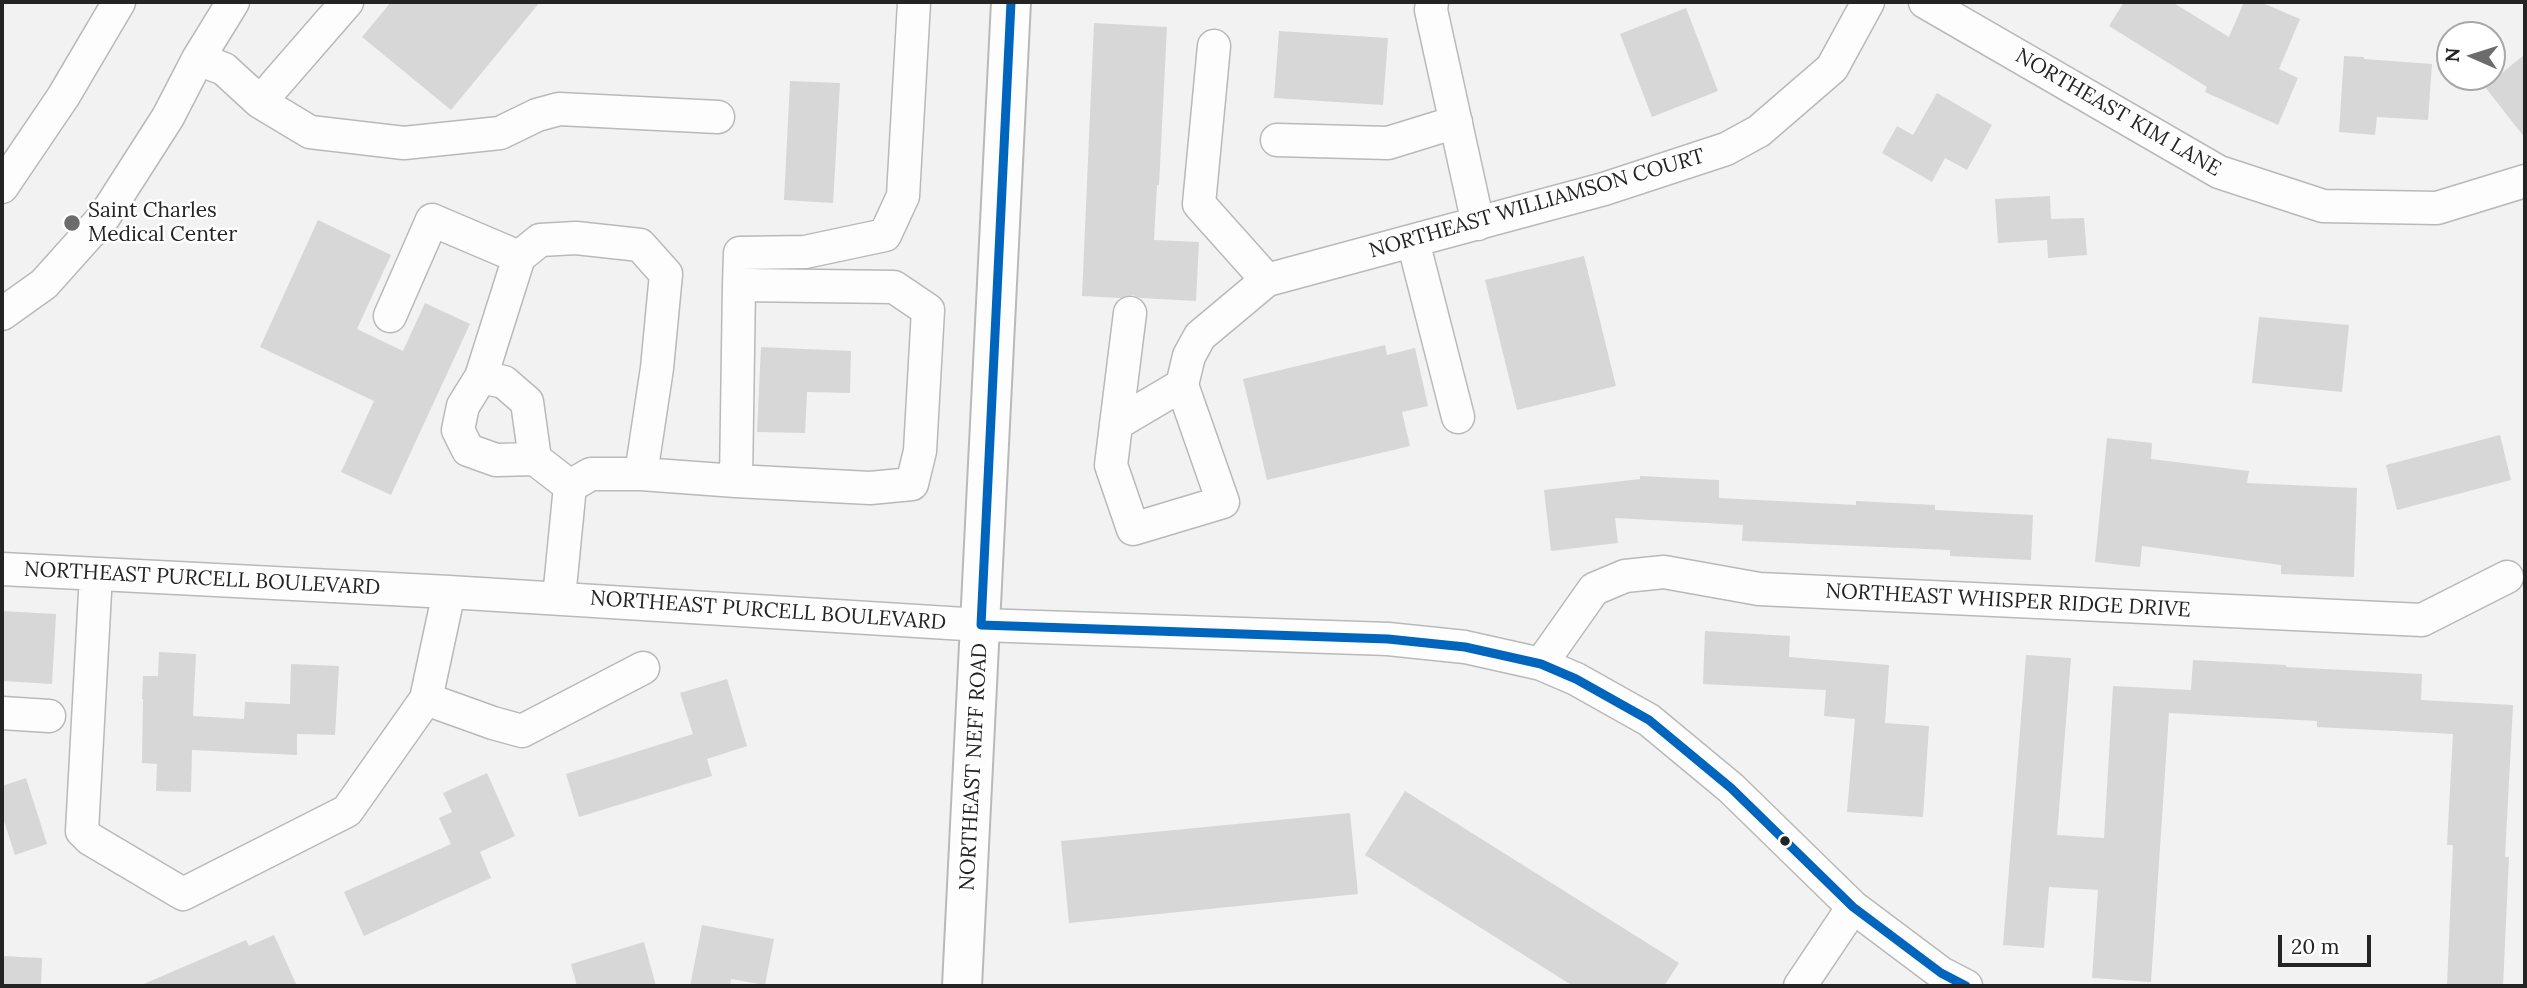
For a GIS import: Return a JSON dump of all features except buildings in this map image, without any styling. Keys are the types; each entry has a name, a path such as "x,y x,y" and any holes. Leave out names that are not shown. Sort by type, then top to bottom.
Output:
{"main road":[{"name":"NORTHEAST NEFF ROAD","path":"962,986 1011,2"}],"street":[{"path":"2,187 63,97 119,2"},
{"path":"2,314 44,284 104,217 169,117 198,60 233,2"},
{"path":"260,102 347,2"},
{"path":"736,481 740,253 805,252 885,235 903,196 914,2"},
{"path":"1432,2 1478,223"},
{"name":"NORTHEAST WILLIAMSON COURT","path":"1267,280 1604,189 1726,149 1759,131 1832,68 1868,2"},
{"name":"NORTHEAST KIM LANE","path":"1924,2 2219,172 2323,206 2437,208 2525,181"},
{"path":"1130,313 1111,465 1133,529 1223,502 1182,385 1189,356 1200,336 1267,280 1199,204 1214,46"},
{"path":"198,60 224,69 260,102 310,132 404,143 500,133 537,115 559,109 718,117"},
{"path":"1277,140 1388,143 1456,122"},
{"path":"390,316 432,220 519,257"},
{"path":"570,486 535,459 496,460 468,450 457,430 463,406 481,377 519,257 540,240 576,238 640,245 666,274 657,368 640,474"},
{"path":"1413,241 1458,417"},
{"path":"570,486 591,474 640,474 870,488 912,484 920,451 928,310 894,287 739,285"},
{"path":"481,377 504,382 527,402 535,459"},
{"path":"1116,424 1182,385"},
{"path":"559,598 570,486"},
{"name":"NORTHEAST PURCELL BOULEVARD","path":"2,569 559,598 981,625 1388,639 1465,647 1541,664 1576,679 1649,720 1731,788 1853,907 1941,973 1966,986"},
{"name":"NORTHEAST WHISPER RIDGE DRIVE","path":"1541,664 1594,589 1625,576 1664,572 1759,589 2422,620 2507,577"},
{"path":"96,574 82,831 90,839 183,894 347,811 426,699 449,592"},
{"path":"426,699 522,731 643,668"},
{"path":"2,713 49,716"},
{"path":"1800,986 1853,907"}],"transit line":[{"path":"1011,2 981,625 1388,639 1465,647 1541,664 1576,679 1649,720 1731,788 1853,907 1941,973 1966,986"}],"place":[{"name":"Saint Charles Medical Center","path":"72,223"}]}
